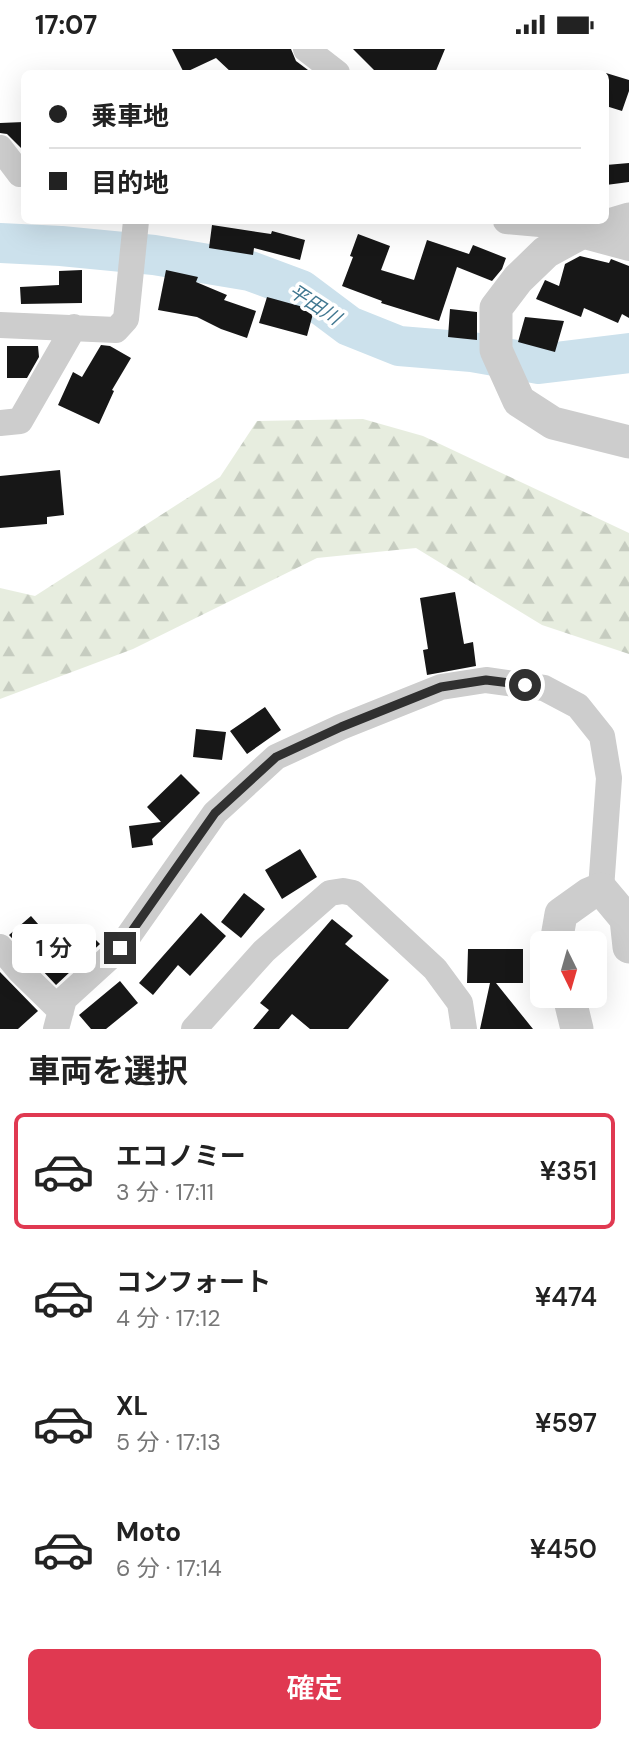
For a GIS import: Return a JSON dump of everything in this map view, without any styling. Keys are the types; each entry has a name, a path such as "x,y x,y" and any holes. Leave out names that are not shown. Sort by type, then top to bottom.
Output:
{"street":[{"path":"306,49 333,70"},
{"path":"0,148 15,175"},
{"path":"629,219 579,234 546,252 517,279 496,308 496,350 519,401 553,423 629,442"},
{"path":"0,325 116,330 126,319 136,224"},
{"path":"540,224 629,248"},
{"path":"0,423 20,421 74,327"},
{"path":"58,1020 64,999 120,948 215,813 276,757 341,727 441,687 486,680 544,688 578,706 602,736 609,778 601,889 626,919 629,947"},
{"path":"558,931 561,914 589,894 601,889"},
{"path":"194,1029 264,951 330,893 343,891 353,893 435,969 460,1003 464,1029"},
{"path":"0,947 58,1020"},
{"path":"572,1008 577,1029"}],"green space":[{"path":"363,419 423,436 629,533 629,654 542,625 416,548 317,558 133,649 0,699 0,588 35,596 220,477 257,421"}],"building":[{"path":"172,49 291,49 296,61 308,70 229,70 216,58 190,70 182,70"},
{"path":"353,49 445,49 436,70 374,70"},
{"path":"609,74 629,80 629,91 622,111 609,107"},
{"path":"21,122 21,148 7,134 0,133 0,123"},
{"path":"629,163 629,182 609,185 609,165"},
{"path":"212,225 271,234 272,231 305,240 300,260 254,248 253,255 209,248"},
{"path":"358,234 390,246 381,270 414,280 427,240 469,254 473,245 506,258 502,269 492,281 457,267 439,321 381,303 382,301 342,286"},
{"path":"580,256 609,263 611,259 629,266 629,318 622,314 618,323 584,308 581,317 536,299 545,280 559,286 565,264"},
{"path":"82,270 82,303 21,304 20,287 59,285 59,271"},
{"path":"166,270 198,277 196,282 227,295 224,300 256,311 247,338 197,317 158,310"},
{"path":"267,297 314,310 307,336 259,323"},
{"path":"450,309 477,312 477,340 448,337"},
{"path":"525,317 564,321 555,352 518,342"},
{"path":"101,345 110,346 131,358 112,390 114,391 99,424 58,405 73,372 82,377"},
{"path":"7,346 38,346 39,357 27,378 7,378"},
{"path":"60,470 64,515 47,517 47,524 0,528 0,476"},
{"path":"455,592 464,644 473,642 476,666 427,675 423,650 428,649 420,598"},
{"path":"265,707 281,730 247,754 230,731"},
{"path":"196,729 226,732 222,760 193,757"},
{"path":"181,774 200,793 152,839 153,845 132,848 129,826 161,822 147,807"},
{"path":"300,849 317,877 282,899 265,870"},
{"path":"244,893 265,909 241,938 221,922"},
{"path":"201,913 226,936 190,976 178,965 153,995 139,983"},
{"path":"31,916 61,950 84,928 100,944 56,985 9,935"},
{"path":"332,919 353,936 345,944 389,980 348,1029 310,1029 292,1014 279,1029 253,1029 269,1010 260,1003"},
{"path":"468,949 523,949 523,983 496,983 533,1029 480,1029 490,983 467,983"},
{"path":"0,972 38,1011 18,1029 0,1029"},
{"path":"120,981 138,1003 106,1029 91,1029 79,1015"}],"waterway":[{"name":"平田川","path":"0,243 154,255 250,271 301,290 349,326 399,346 472,352 539,364 629,353"}],"route":[{"path":"120,948 215,813 276,757 341,727 441,687 486,680 525,685"}]}
